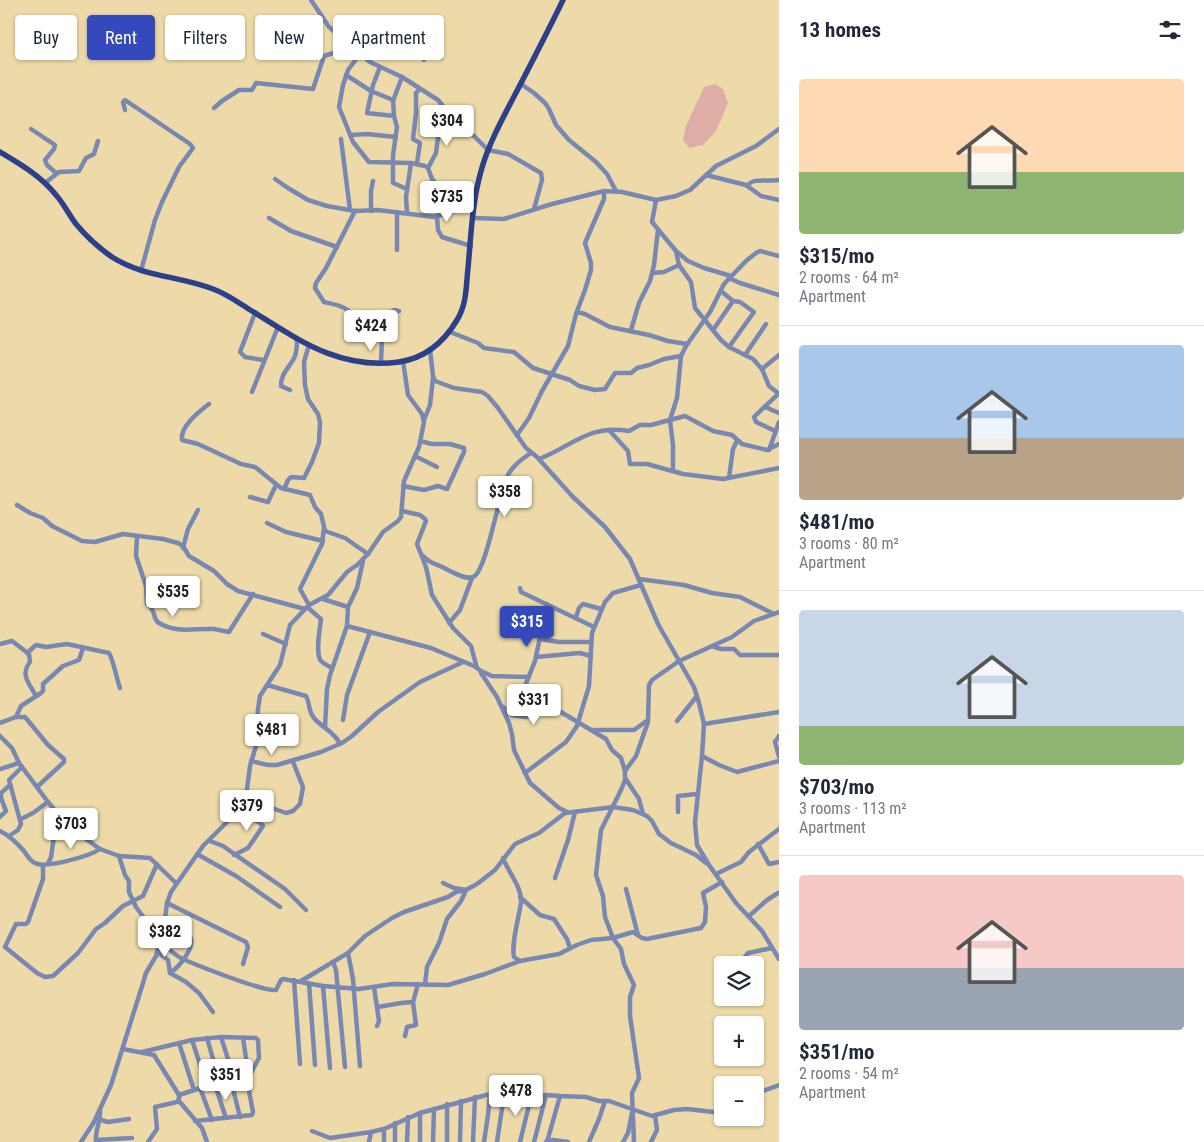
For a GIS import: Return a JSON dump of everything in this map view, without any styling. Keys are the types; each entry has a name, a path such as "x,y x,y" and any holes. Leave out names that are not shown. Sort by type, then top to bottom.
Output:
{"main road":[{"path":"0,153 28,169 45,183 89,238 127,265 141,271 211,288 297,339 333,357 344,360 381,363 415,358 443,340 450,332 463,307 471,246 472,206 481,170 488,150 563,0"}],"street":[{"path":"311,0 333,31"},
{"path":"214,108 222,100 239,90 252,90 256,84 312,89 324,56 333,53"},
{"path":"355,60 346,75 339,108 353,142 371,163 417,163 428,168 432,179 441,189 472,206"},
{"path":"368,60 402,77 438,100 450,115 488,150 508,154 541,173 542,180 534,209"},
{"path":"380,67 371,91 368,113 394,116"},
{"path":"346,75 371,91 393,101"},
{"path":"402,77 393,101 397,127 393,183 408,189"},
{"path":"521,84 545,103 550,109 556,125 569,140 596,162 607,174 616,191"},
{"path":"417,163 420,142 414,138 416,93 420,88"},
{"path":"125,110 123,102 125,100 190,144 193,148 179,167 164,196 155,220 141,271"},
{"path":"428,168 436,153 439,130 450,115"},
{"path":"31,129 55,145 45,160 47,165 56,174"},
{"path":"473,218 504,219 534,209 604,191 616,191 656,200 676,196 686,193 716,166 759,144 779,129"},
{"path":"350,135 367,134 396,137"},
{"path":"341,139 352,211 337,247 314,286 324,302 338,305 350,311 357,321 354,332 380,336 382,338"},
{"path":"45,183 64,170 80,171 86,158 94,154 98,141"},
{"path":"407,213 411,163"},
{"path":"706,175 747,186 761,196 779,200"},
{"path":"275,179 308,200 352,211 397,212 428,217 472,206"},
{"path":"747,186 753,182 779,180"},
{"path":"371,211 373,181"},
{"path":"517,435 530,418 542,391 568,346 591,265 585,243 604,199 604,191"},
{"path":"656,200 652,223 676,251 694,264 730,277 740,283 779,294"},
{"path":"397,212 397,250"},
{"path":"437,216 438,230 442,237 471,246"},
{"path":"269,218 291,231 337,247"},
{"path":"631,330 655,262 658,230"},
{"path":"676,251 678,264 691,282 694,306 704,320 729,346 753,359 762,369 769,386 779,394 755,416 755,422 775,431"},
{"path":"674,471 670,420 677,398 681,356 730,277 758,252 779,256"},
{"path":"652,272 664,272 678,264"},
{"path":"721,291 733,301 740,302 754,312 729,346"},
{"path":"713,330 733,301"},
{"path":"367,312 389,313 399,310"},
{"path":"577,312 610,327 631,330 668,342 687,344"},
{"path":"256,313 240,352 245,357 263,360"},
{"path":"381,363 382,338 389,313"},
{"path":"745,355 766,324"},
{"path":"252,392 263,360 278,327"},
{"path":"450,332 478,343 484,348 514,352 534,368 570,380 579,386 602,390 615,373 631,373 637,368 664,359 681,356"},
{"path":"290,390 281,386 281,383 288,366 295,356 297,339"},
{"path":"284,489 291,477 304,478 319,442 320,420 308,399 305,384 304,362 309,345"},
{"path":"81,1142 94,1122 111,1085 144,978 157,952 171,892 197,854 240,811 246,802 251,761 256,746 260,696 280,664 290,625 307,607 329,594 347,572 368,554 383,532 398,521 402,511 405,476 420,442 430,405 433,378 430,350"},
{"path":"762,369 779,355"},
{"path":"403,361 408,395 420,412 424,422"},
{"path":"433,378 436,382 454,388 486,394 526,448 539,459 563,487 613,537 630,559 658,624 697,696 704,724 695,822 696,842 709,865 736,903 762,931 779,959"},
{"path":"209,404 193,417 182,439 198,444 241,464 255,467 276,486 308,494 312,497 315,506 322,516 324,528 323,541 300,587 300,592 307,607"},
{"path":"766,407 779,413"},
{"path":"539,459 556,452 591,432 620,428 629,431 640,425 651,425 686,416 713,431 732,435 742,444 769,450 779,444"},
{"path":"769,450 779,422"},
{"path":"609,430 628,451 630,464 647,464 720,479 779,468"},
{"path":"729,478 733,449 737,441"},
{"path":"403,486 424,490 437,486 447,489 464,452 464,448 456,445 420,442"},
{"path":"449,623 460,610 472,578 481,570 507,476 514,466 531,452"},
{"path":"415,456 437,467"},
{"path":"250,497 268,502 276,486"},
{"path":"17,505 82,541 95,542 123,534 163,539 178,543 189,556 214,571 235,589 307,607 321,618 319,631 320,658 321,661 332,668"},
{"path":"183,548 188,530 198,510"},
{"path":"402,511 420,515 426,521 418,542 432,595 449,623 471,646 479,670 500,705 512,730 514,750 524,773 533,787 559,808 567,812"},
{"path":"267,523 286,532 323,541"},
{"path":"324,528 328,532 349,540 368,554"},
{"path":"136,537 136,556 146,586 147,604 153,609 155,620 159,623 181,630 214,629 229,632 253,594"},
{"path":"422,555 431,564 443,566 459,576 472,578"},
{"path":"325,727 327,689 332,668 347,626 348,607 357,588 363,559"},
{"path":"639,579 684,585 712,594 740,597 772,613"},
{"path":"524,773 566,742 578,722 589,686 590,642 594,627 605,602 613,593 642,586"},
{"path":"520,588 521,592 594,627"},
{"path":"323,599 348,607"},
{"path":"521,696 527,685 536,657 547,604"},
{"path":"576,617 579,608 583,604 601,609"},
{"path":"624,771 636,756 648,720 648,685 652,680 679,661 732,637 754,621 779,612"},
{"path":"347,626 431,648 496,677 529,677"},
{"path":"343,720 347,695 370,632"},
{"path":"263,634 286,644"},
{"path":"540,639 559,642 590,642"},
{"path":"0,644 12,641 27,652 30,662 26,666 25,674 36,696"},
{"path":"27,652 36,645 46,647 67,644 111,655 114,673 120,688"},
{"path":"712,646 721,649 734,649 740,655 779,655"},
{"path":"16,717 21,706 43,691 44,684 63,666 79,660 84,648"},
{"path":"536,657 580,653 591,656"},
{"path":"251,761 273,766 293,762 340,744 352,736 378,712 420,682 463,662"},
{"path":"268,685 306,696 310,713 335,735 340,744"},
{"path":"527,685 529,692 551,710"},
{"path":"677,721 697,696"},
{"path":"500,705 511,715 522,717 533,716 556,709 606,739 612,750 621,758 625,778 624,784 600,832 596,875 603,898 605,917 613,938 620,947 625,968 633,984 630,997 630,1016 639,1079 632,1093 634,1142"},
{"path":"704,724 779,712"},
{"path":"0,723 16,717 25,717 48,745 65,760 38,786"},
{"path":"593,730 634,730 648,720"},
{"path":"0,736 12,748 21,765 48,802 76,832 100,849 119,856 147,858 157,864 176,883"},
{"path":"779,736 776,741 779,757"},
{"path":"702,756 737,772 779,761"},
{"path":"246,802 261,804 286,813 296,808 300,804 303,785 293,762"},
{"path":"0,769 21,765"},
{"path":"9,836 20,828 21,819 10,785 10,778 21,765"},
{"path":"625,778 638,797 643,814"},
{"path":"0,817 6,811 1,793 10,785"},
{"path":"678,812 678,795 697,794"},
{"path":"21,819 48,802"},
{"path":"119,856 129,881 129,892 136,908 143,914 160,939 183,959 272,990 276,990 280,980 305,980 348,953 365,936 392,918 404,912 448,898 458,891 466,890 486,878 515,844 539,833 560,815 567,812 613,807 628,808 643,814 652,821 661,836 696,855 709,865"},
{"path":"234,855 248,848 263,826 261,822 249,818 240,811"},
{"path":"555,878 575,812"},
{"path":"62,818 55,830 51,857 46,864 43,879 28,922 26,924 16,924 5,947 45,977 56,975 82,949 96,929 124,906 145,894 157,864"},
{"path":"716,874 741,862 758,844 779,829"},
{"path":"0,831 9,836 32,862 46,864 87,856 100,849"},
{"path":"210,841 219,843 285,889 306,910"},
{"path":"758,844 769,864 779,862"},
{"path":"197,854 236,876 280,907"},
{"path":"504,858 520,897 518,927 513,949 514,956 520,961"},
{"path":"297,980 323,986 354,988 394,984 443,985 520,961 559,954 591,940 613,938 633,932 642,938 652,938 701,928 705,922 706,905 703,893 722,882"},
{"path":"443,883 454,888 466,890"},
{"path":"626,889 638,935"},
{"path":"425,984 427,967 439,943 448,917 462,901 466,890"},
{"path":"749,916 759,906 778,893"},
{"path":"520,897 540,915 554,919 567,939 570,948"},
{"path":"167,903 246,942 248,947 243,964"},
{"path":"164,926 192,938 191,945 179,966 170,973"},
{"path":"746,956 772,948"},
{"path":"157,952 168,960 170,973"},
{"path":"348,953 354,988 360,1066"},
{"path":"333,962 338,987 345,1068"},
{"path":"170,973 186,982 199,993 213,1012"},
{"path":"297,980 300,1064"},
{"path":"309,983 315,1065"},
{"path":"405,1036 407,1027 416,1025 413,1002 418,984"},
{"path":"323,986 330,1068"},
{"path":"374,987 379,1021 376,1026"},
{"path":"378,1007 401,1002 413,1002"},
{"path":"221,1037 233,1081 240,1117"},
{"path":"142,1052 207,1038 256,1038 258,1040 259,1056 248,1079"},
{"path":"207,1038 226,1118"},
{"path":"195,1121 251,1116 253,1114 243,1038"},
{"path":"192,1040 207,1086"},
{"path":"178,1043 194,1090"},
{"path":"123,1049 154,1055 179,1098 205,1132 207,1142"},
{"path":"148,1142 157,1129 154,1108 200,1088 248,1079"},
{"path":"764,1090 778,1085"},
{"path":"200,1088 212,1120"},
{"path":"312,1131 336,1140 384,1129 408,1117 447,1104 502,1092 503,1102 497,1142"},
{"path":"484,1142 490,1094"},
{"path":"534,1142 546,1096"},
{"path":"503,1102 531,1097 560,1096 605,1101 618,1104 632,1111 655,1115 674,1110 688,1109 714,1112"},
{"path":"560,1096 547,1142 556,1140 568,1142"},
{"path":"473,1142 475,1097"},
{"path":"520,1142 531,1097"},
{"path":"460,1142 462,1101"},
{"path":"589,1142 600,1119 605,1101"},
{"path":"447,1104 447,1142"},
{"path":"100,1108 101,1120 95,1134 96,1141 132,1138"},
{"path":"433,1142 434,1109"},
{"path":"623,1142 628,1133 632,1111"},
{"path":"420,1113 420,1142"},
{"path":"650,1142 657,1130 655,1115"},
{"path":"407,1142 408,1117"},
{"path":"101,1120 108,1122 129,1119"},
{"path":"395,1123 395,1142"},
{"path":"384,1129 384,1142"},
{"path":"370,1142 371,1132"}],"shaded area":[{"path":"715,84 723,89 728,103 716,131 703,145 689,148 683,140 686,126 704,87"}]}
